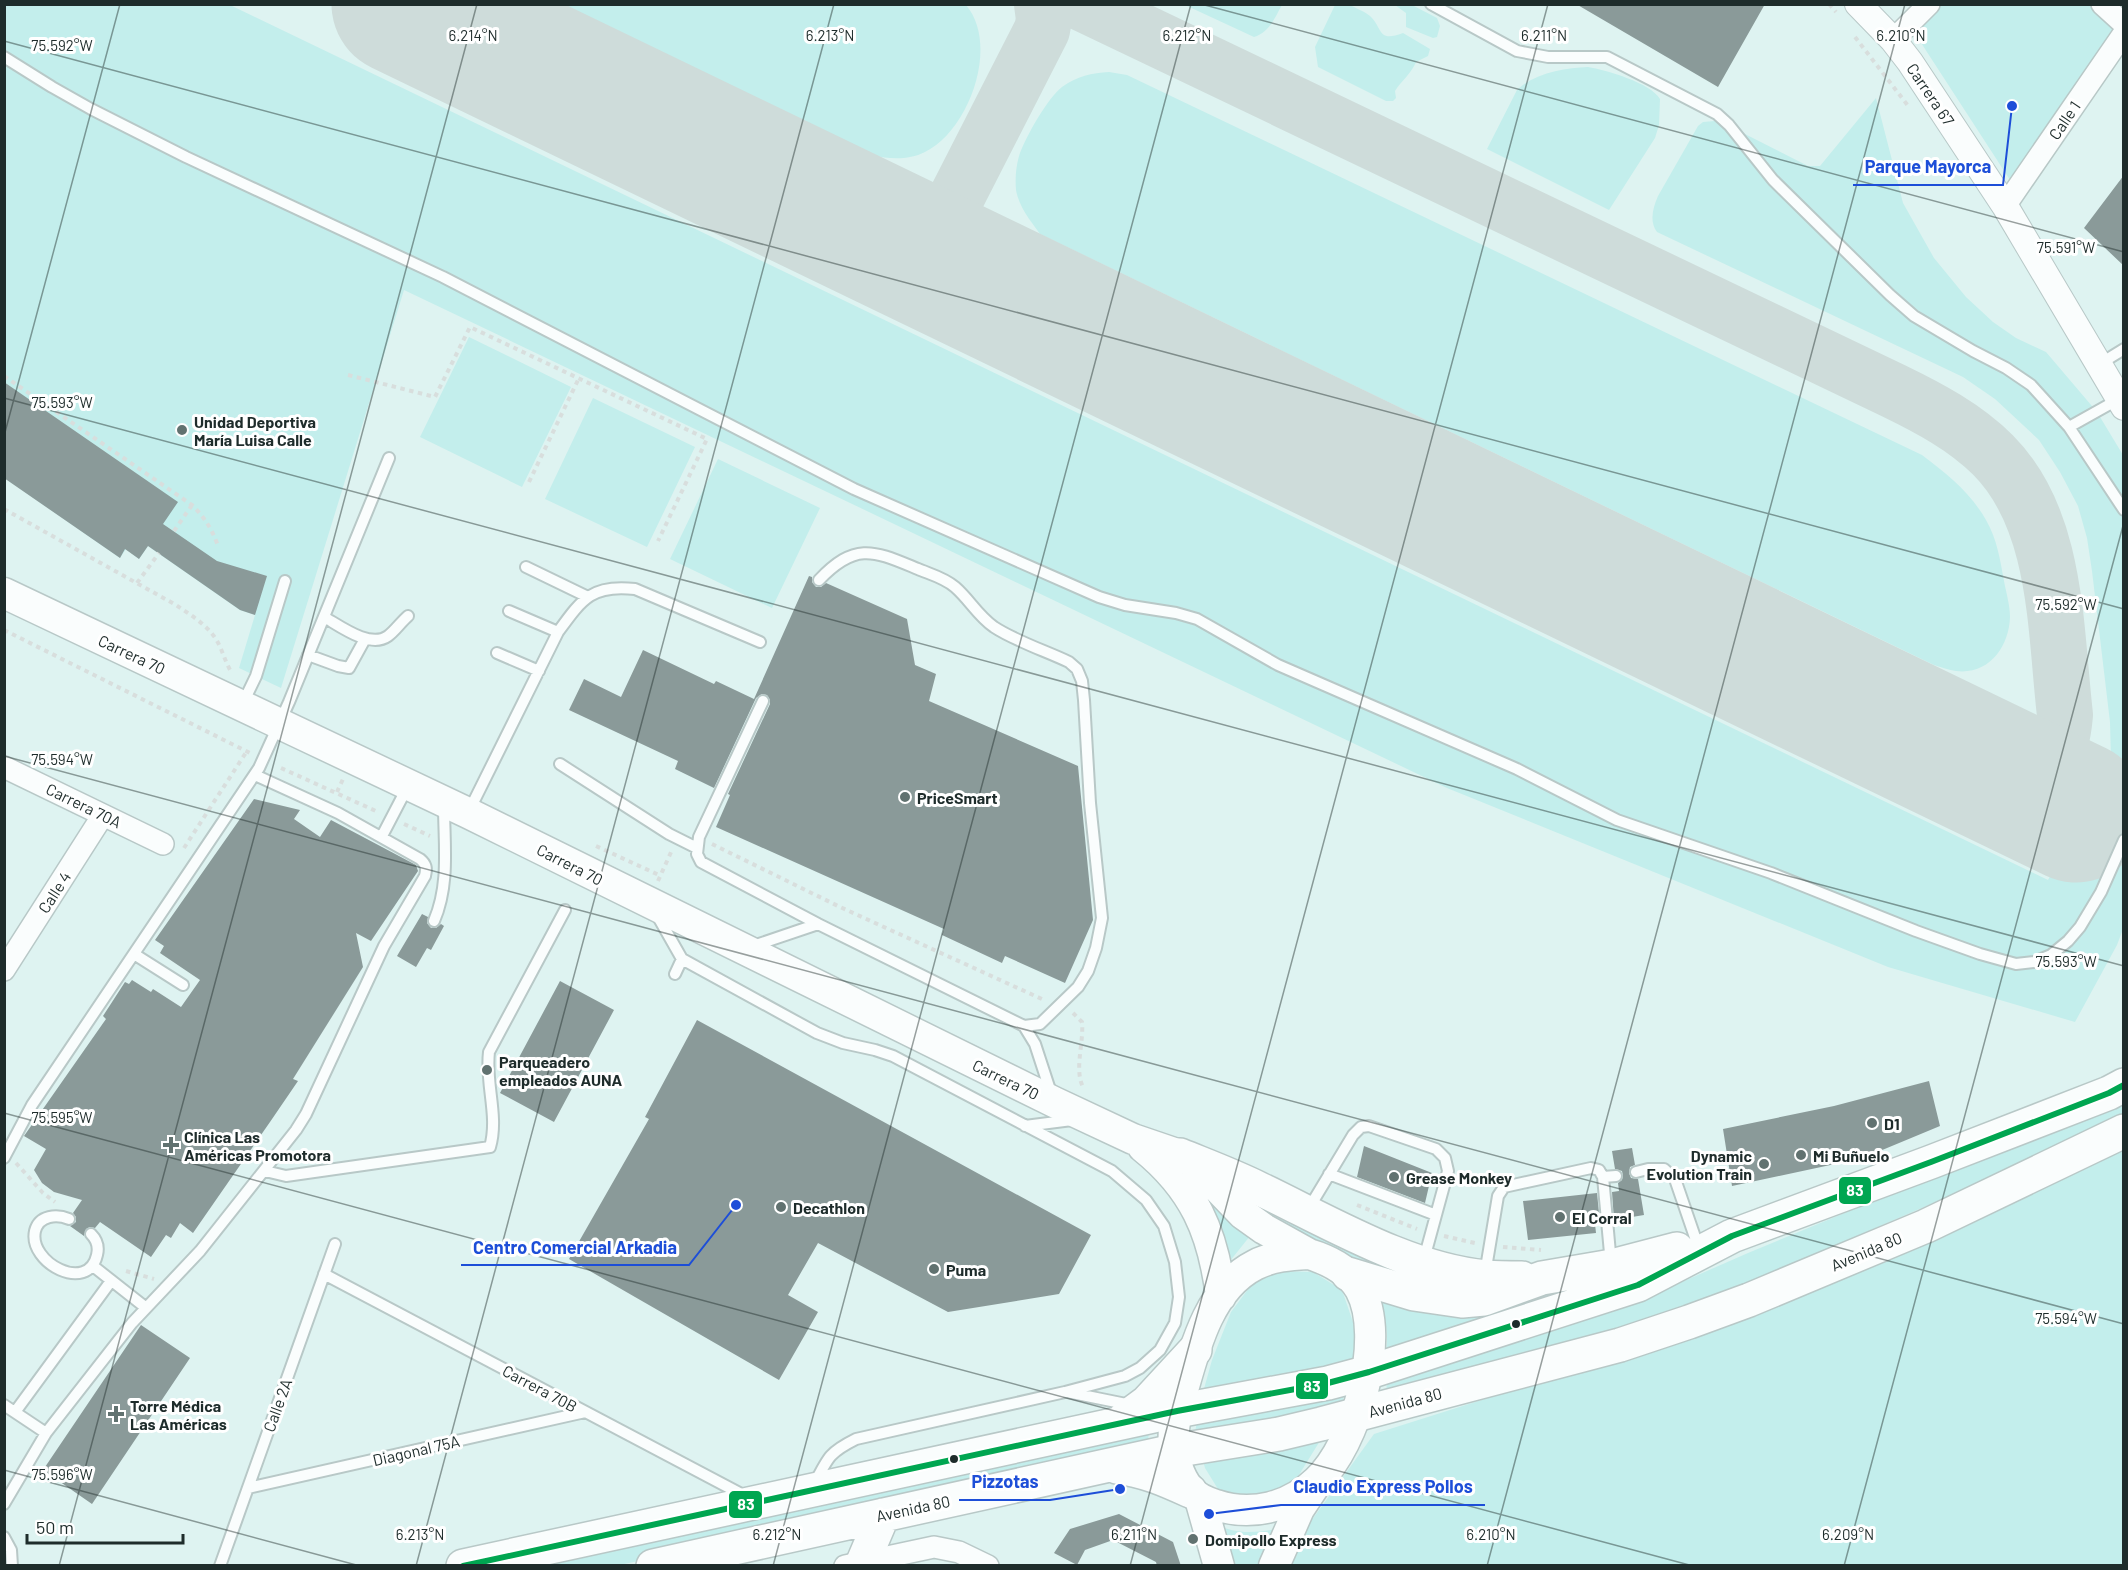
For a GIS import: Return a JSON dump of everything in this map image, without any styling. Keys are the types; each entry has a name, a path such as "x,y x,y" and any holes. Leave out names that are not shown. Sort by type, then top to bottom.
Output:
{"main road":[{"name":"Carrera 70","path":"4,593 247,695 279,724 456,808 652,896 742,949 1087,1118 1133,1139 1180,1155 1203,1171 1243,1214 1264,1229 1309,1254 1328,1260 1348,1274"},
{"path":"463,1566 756,1502 1129,1415 1177,1411 1281,1393 1368,1372 1638,1285 1732,1236 1931,1162 2109,1093 2124,1085"},
{"name":"Avenida 80","path":"652,1566 1173,1451 1279,1434 1620,1345 1719,1311 1926,1226 2124,1131"},
{"name":"Carrera 70","path":"1133,1139 1165,1165 1189,1195 1210,1240 1217,1263 1221,1296"},
{"path":"1180,1155 1258,1188 1394,1253 1485,1277 1542,1278"},
{"path":"1348,1274 1414,1294 1462,1301 1484,1299 1542,1278 1612,1266 1732,1236"},
{"path":"1219,1566 1195,1495 1180,1476 1173,1451 1173,1425 1177,1411 1207,1320 1221,1296 1240,1274 1256,1265 1286,1256 1309,1254"},
{"path":"1274,1566 1299,1509 1335,1458 1363,1396 1368,1372 1370,1332 1367,1308 1360,1289 1348,1274"},
{"path":"1129,1415 1164,1386 1196,1350"},
{"path":"1106,1466 1135,1469 1161,1478 1226,1508 1250,1511 1266,1509 1297,1497 1318,1480"},
{"path":"854,1564 883,1515"}],"street":[{"name":"Carrera 67","path":"1858,4 1893,40 2005,206 2121,403"},
{"path":"1893,40 1929,4"},
{"path":"2102,4 2124,24"},
{"name":"Calle 1","path":"2005,206 2124,33"},
{"name":"Carrera 70A","path":"4,767 163,844"},
{"name":"Calle 4","path":"4,970 104,815"},
{"path":"854,1564 934,1547 959,1552 988,1566"}],"lane":[{"path":"1431,4 1517,51 1548,57 1607,57 1717,114 1730,125 1773,180 1914,316 2022,377 2031,385 2069,427 2124,510"},
{"path":"4,57 91,109 443,277 854,489 1098,597 1125,605 1176,613 1197,619 1278,665 1517,769 1617,820 1772,873 1916,931 2016,964 2034,962 2051,955 2080,927 2101,892 2124,840"},
{"path":"2098,365 2124,349"},
{"path":"2069,427 2121,403"},
{"path":"5,1157 32,1105 255,775 308,656 389,458"},
{"path":"819,580 839,562 860,553 880,554 944,580 956,588 980,616 996,628 1069,662 1077,669 1082,681 1084,699 1090,803 1102,918 1098,940 1088,970 1078,987 1040,1024 1024,1026"},
{"path":"526,567 588,597"},
{"path":"247,695 285,581"},
{"path":"434,921 444,895 444,843 456,808 558,632 575,608 588,597 614,586 635,589 760,642"},
{"path":"509,611 558,632"},
{"path":"324,617 365,639 376,641 387,637 408,616"},
{"path":"308,656 349,668 365,639"},
{"path":"497,653 538,670"},
{"path":"763,701 698,843 697,854 701,862 818,924 1024,1026 1035,1044 1054,1102"},
{"path":"560,764 678,838 698,843"},
{"path":"4,1504 46,1433 145,1306 200,1251 296,1130 306,1114 384,946 425,876 427,870 425,863 382,836 255,775"},
{"path":"382,836 408,785"},
{"path":"652,896 682,959 816,1033 892,1056 1112,1172 1146,1200 1164,1226 1175,1262 1179,1297 1175,1323 1160,1350 1140,1368 1125,1376 1065,1392 856,1439 836,1449 826,1460 813,1489"},
{"path":"265,1171 286,1176 490,1147 495,1131 487,1066 489,1052 565,910"},
{"path":"742,949 818,924"},
{"path":"134,954 183,985"},
{"path":"675,974 682,959"},
{"path":"1025,1126 1087,1118"},
{"path":"1307,1212 1353,1135 1361,1127 1369,1126 1436,1149 1445,1158 1448,1171 1423,1262"},
{"path":"1485,1277 1498,1196 1504,1187 1591,1168 1599,1170 1603,1177 1612,1266"},
{"path":"1636,1172 1664,1169 1675,1179 1697,1244"},
{"path":"1329,1174 1436,1215"},
{"path":"1603,1177 1616,1176"},
{"path":"69,1219 56,1215 40,1222 35,1233 36,1247 42,1256 61,1270 76,1274 84,1273 93,1266 98,1254 98,1246 91,1234"},
{"name":"Calle 2A","path":"220,1566 335,1244"},
{"path":"93,1266 145,1306"},
{"name":"Carrera 70B","path":"324,1274 756,1502"},
{"path":"15,1412 111,1281"},
{"path":"1065,1392 1129,1415"},
{"path":"4,1405 46,1433"},
{"name":"Diagonal 75A","path":"248,1488 585,1412"},
{"path":"4,1538 11,1550 12,1566"}],"path":[{"path":"348,375 435,397 470,327 707,439 658,541"},
{"path":"4,376 192,505 204,516 218,546"},
{"path":"529,482 579,378"},
{"path":"174,531 192,505"},
{"path":"4,509 137,583 199,621 214,636 226,664 247,695"},
{"path":"137,583 159,553"},
{"path":"4,630 263,760 444,843"},
{"path":"652,896 678,838"},
{"path":"698,843 1077,1015 1082,1022"},
{"path":"5,1157 19,1165 43,1193 61,1206"}],"shaded area":[{"path":"1282,4 1268,28 1254,37 1185,5"},
{"path":"1348,4 1370,16 1385,35 1395,36 1403,33 1430,49 1428,56 1416,62 1395,91 1396,98 1393,101 1386,101 1318,67 1315,47 1335,5"},
{"path":"1939,4 2089,5 2117,31 2010,180 1914,32"},
{"path":"5,5 230,5 2048,880 2066,848 2075,845 2095,809 2111,760 2110,722 2092,571 2087,538 2078,506 2060,472 2039,440 1995,399 1963,377 1657,232 1652,219 1658,196 1698,126 1703,122 1715,121 1728,131 1768,181 1912,316 2031,388 2062,424 2123,517 2123,830 2092,904 2068,937 2053,949 2036,957 2016,958 1954,942 1792,877 1635,822 1534,774 1531,780 1587,812 1629,830 1787,882 1955,950 2013,966 2025,966 2045,960 2063,949 2086,926 2123,851 2123,929 2117,945 2075,1022 1888,967 1447,788 404,290 281,688 239,668 255,615 240,610 148,546 139,559 126,549 120,558 5,478"},
{"path":"547,5 966,5 976,22 980,42 980,64 975,86 966,107 955,126 941,141 916,156 887,158 849,150"},
{"path":"1395,5 1412,5 1437,18 1440,26 1437,37 1433,38 1406,27 1406,13"},
{"path":"1588,67 1616,74 1638,83 1655,93 1660,99 1659,125 1655,138 1609,210 1487,149 1517,90 1524,84 1550,72"},
{"path":"1109,72 1127,75 1922,455 1965,492 1980,510 1993,534 2010,612 2009,628 2001,648 1987,664 1968,671 1956,671 1934,665 1040,234 1022,208 1017,196 1017,167 1023,145 1044,108 1062,87 1085,76"},
{"path":"1876,98 1903,203 1934,258 1966,297 1993,322 2016,338 2046,352 2097,412 2123,455 2123,500 2027,376 1933,322 1896,293 1773,175 1739,131 1808,166 1820,166"},
{"path":"469,337 571,387 522,487 420,437"},
{"path":"593,398 695,447 647,547 545,499"},
{"path":"718,459 820,508 772,608 670,559"},
{"path":"2123,1098 2123,1121 1681,1312 1385,1397 1388,1377 1627,1306 1748,1253"},
{"path":"2123,1147 2123,1565 1290,1566 1311,1521 1374,1434 1542,1381"},
{"path":"1187,1182 1250,1236 1230,1261 1223,1242"},
{"path":"1251,1206 1272,1207 1415,1272 1400,1279 1319,1242"},
{"path":"1279,1271 1313,1272 1342,1290 1354,1325 1354,1358 1341,1407 1297,1478 1275,1494 1242,1498 1218,1489 1205,1468 1195,1432 1212,1360 1231,1312 1255,1280"},
{"path":"1648,1272 1386,1354 1386,1323 1376,1293 1586,1283"},
{"path":"1148,1428 1149,1447 620,1565 506,1566"},
{"path":"1215,1524 1231,1530 1247,1532 1281,1528 1265,1565 1229,1565"}],"building":[{"path":"1576,4 1765,4 1718,87"},
{"path":"2124,175 2124,266 2084,228"},
{"path":"4,382 178,502 163,524 217,561 267,576 255,615 240,610 148,546 139,559 125,549 120,558 4,478"},
{"name":"PriceSmart","path":"809,576 812,577 812,582 816,587 821,587 826,583 907,619 915,665 936,674 929,701 1078,766 1093,920 1065,983 1005,956 1002,963 942,935 944,929 716,827 730,795 728,794 770,704 767,695 762,694 756,698 714,788 675,769 678,761 569,710 584,679 621,697 643,650 714,684 716,681 754,699"},
{"path":"254,799 300,810 294,819 320,837 331,820 416,865 418,871 371,941 356,933 363,967 293,1079 298,1081 270,1122 193,1233 180,1223 171,1238 166,1235 151,1257 100,1222 95,1228 86,1229 84,1236 70,1226 76,1222 73,1213 82,1200 54,1192 42,1183 34,1170 46,1149 24,1136 106,1019 103,1016 125,982 129,984 132,980 151,992 153,989 181,1007 200,980 160,953 164,946 155,940"},
{"path":"422,914 428,917 427,923 431,928 436,928 441,924 444,926 431,950 427,948 416,967 397,956"},
{"path":"560,981 614,1010 554,1122 500,1093"},
{"path":"697,1020 1091,1235 1059,1294 948,1312 818,1243 788,1295 818,1312 779,1380 569,1259 649,1119 645,1117"},
{"path":"1929,1081 1940,1126 1863,1158 1732,1186 1723,1129 1834,1106"},
{"name":"Grease Monkey","path":"1364,1146 1432,1173 1425,1203 1357,1177"},
{"path":"1632,1148 1635,1165 1630,1167 1629,1173 1631,1178 1638,1179 1644,1215 1614,1220 1612,1192 1619,1191 1618,1183 1623,1176 1622,1171 1615,1169 1612,1151"},
{"name":"El Corral","path":"1597,1193 1600,1223 1595,1224 1596,1233 1528,1240 1523,1201"},
{"name":"Torre Médica Las Américas","path":"141,1325 190,1358 92,1504 43,1470"},
{"path":"1119,1514 1173,1542 1181,1566 1157,1566 1156,1562 1113,1540 1085,1550 1077,1565 1054,1553 1070,1529"}],"taxiway":[{"path":"895,242 912,244 926,239 948,214 1042,30 1044,19 1042,4"},
{"path":"1084,4 1894,391 1946,419 1982,445 2014,481 2030,511 2042,543 2055,612 2065,715 2060,743 2050,763 2031,774 2002,776"},
{"path":"948,214 944,242 947,256 951,263 966,276"}],"runway":[{"path":"402,4 2076,812"}],"transit line":[{"name":"83","path":"463,1566 1177,1411 1328,1383 1369,1372 1638,1285 1732,1236 1931,1162 2109,1093 2124,1085"}],"place":[{"name":"Parque Mayorca","path":"2012,106"},
{"name":"Unidad Deportiva María Luisa Calle","path":"182,430"},
{"name":"PriceSmart","path":"905,797"},
{"name":"Parqueadero empleados AUNA","path":"487,1070"},
{"name":"D1","path":"1872,1123"},
{"name":"Clínica Las Américas Promotora","path":"171,1145"},
{"name":"Mi Buñuelo","path":"1801,1155"},
{"name":"Dynamic Evolution Train","path":"1764,1164"},
{"name":"Grease Monkey","path":"1394,1177"},
{"name":"Centro Comercial Arkadia","path":"736,1205"},
{"name":"Decathlon","path":"781,1207"},
{"name":"El Corral","path":"1560,1217"},
{"name":"Puma","path":"934,1269"},
{"name":"Torre Médica Las Américas","path":"116,1414"},
{"name":"Pizzotas","path":"1120,1489"},
{"name":"Claudio Express Pollos","path":"1209,1514"},
{"name":"Domipollo Express","path":"1193,1539"}]}
